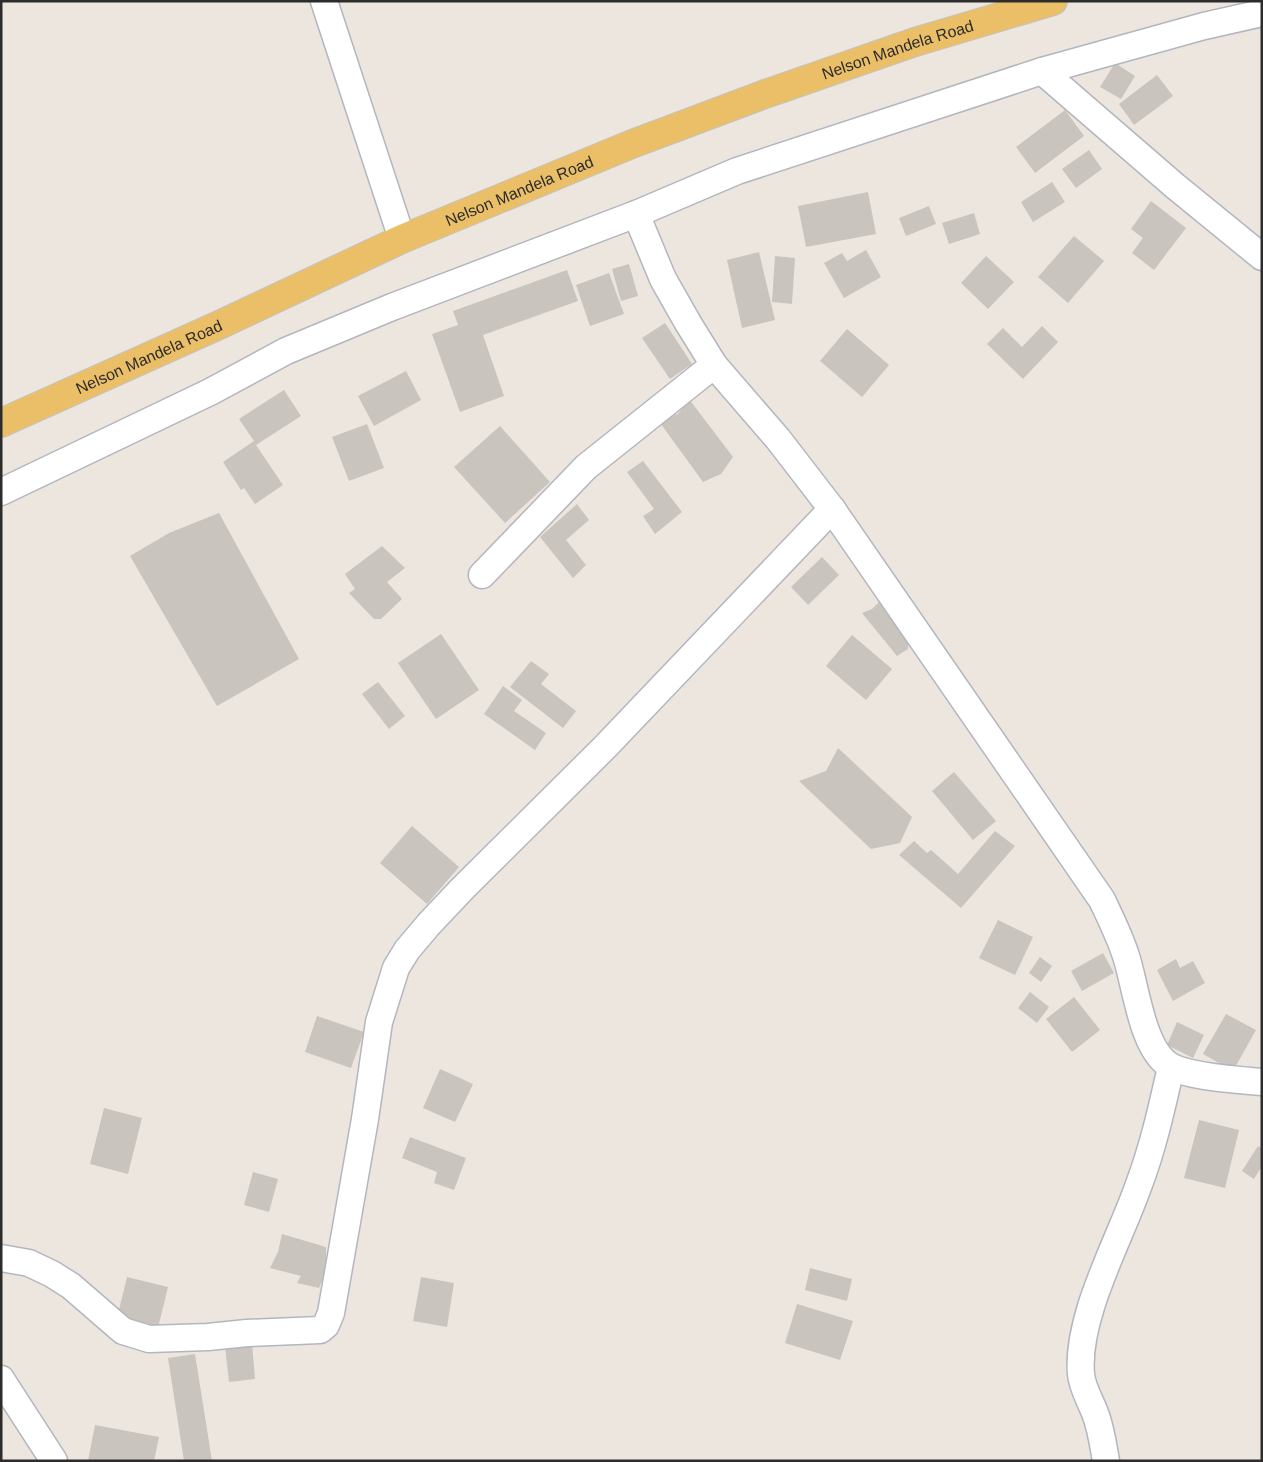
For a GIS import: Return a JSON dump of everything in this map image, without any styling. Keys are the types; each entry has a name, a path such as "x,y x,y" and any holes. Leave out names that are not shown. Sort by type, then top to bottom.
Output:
{"main road":[{"name":"Nelson Mandela Road","path":"1,423 217,326 402,239 632,144 765,94 915,42 1053,1"}],"street":[{"path":"324,1 402,239"},
{"path":"1,492 210,392 286,352 392,307 636,214 737,172 1042,71 1204,26 1262,13"},
{"path":"1042,71 1175,186 1262,257"},
{"path":"636,214 663,279 714,365 778,439 832,509 1102,900 1115,926 1126,957 1149,1039 1161,1059 1172,1067 1189,1072 1262,1082"},
{"path":"482,575 586,467 714,365"},
{"path":"1,1258 29,1263 52,1274 71,1286 123,1331 149,1339 309,1331 320,1330 326,1325 351,1205 379,1022 396,968 407,950 463,888 605,747 832,509"},
{"path":"1106,1461 1102,1434 1081,1375 1081,1346 1092,1305 1154,1140 1172,1067"},
{"path":"1,1379 54,1461"}],"building":[{"path":"1115,63 1135,76 1121,99 1100,87"},
{"path":"1157,75 1173,96 1134,125 1119,104"},
{"path":"1065,110 1084,136 1035,173 1016,147"},
{"path":"1089,150 1102,169 1076,188 1062,169"},
{"path":"1052,182 1065,202 1033,222 1021,202"},
{"path":"868,192 876,234 806,247 798,206"},
{"path":"1151,201 1186,228 1154,270 1132,253 1143,238 1131,229"},
{"path":"929,206 936,224 906,236 899,218"},
{"path":"974,213 980,234 949,244 942,223"},
{"path":"1074,236 1104,261 1068,303 1038,277"},
{"path":"866,250 881,277 844,298 824,263 842,253 847,261"},
{"path":"759,252 775,320 742,328 727,260"},
{"path":"775,256 795,258 792,304 772,302"},
{"path":"986,256 1014,282 988,309 961,283"},
{"path":"629,264 638,296 621,301 612,269"},
{"path":"567,270 578,301 483,335 504,396 460,412 432,334 458,325 453,311"},
{"path":"609,273 624,314 590,326 576,285"},
{"path":"665,323 692,364 670,379 642,338"},
{"path":"1042,326 1058,342 1023,379 987,344 1003,328 1022,347"},
{"path":"847,329 889,365 862,397 820,361"},
{"path":"406,371 421,400 374,426 358,396"},
{"path":"284,390 301,416 256,445 283,485 255,504 244,488 241,490 223,462 254,441 239,419"},
{"path":"689,399 733,457 721,474 703,482 658,420 678,414"},
{"path":"367,424 384,468 349,481 332,437"},
{"path":"500,426 550,482 505,523 454,467"},
{"path":"643,461 682,512 655,534 643,516 654,509 627,472"},
{"path":"577,504 589,520 566,540 586,565 573,578 540,537"},
{"path":"219,513 299,659 217,706 130,556 169,533"},
{"path":"382,546 405,568 387,582 402,599 381,619 374,619 349,593 355,589 345,574"},
{"path":"822,557 839,575 808,605 791,587"},
{"path":"880,601 909,638 908,649 897,656 862,613 872,609"},
{"path":"441,634 479,690 436,719 398,663"},
{"path":"852,635 892,669 866,700 826,666"},
{"path":"531,661 549,674 541,684 576,711 563,728 510,687"},
{"path":"378,682 405,716 389,729 362,694"},
{"path":"503,686 522,700 514,711 546,733 535,750 484,714"},
{"path":"838,748 912,817 900,843 871,849 799,781 826,771"},
{"path":"954,772 996,821 973,840 932,791"},
{"path":"412,826 459,867 427,904 380,863"},
{"path":"995,831 1015,846 961,908 899,855 914,841 927,853 931,850 958,874"},
{"path":"998,920 1033,937 1015,975 979,958"},
{"path":"1103,953 1114,973 1082,991 1071,971"},
{"path":"1040,957 1052,966 1041,982 1029,973"},
{"path":"1176,959 1180,968 1193,961 1205,983 1173,1001 1157,970"},
{"path":"1030,992 1049,1007 1037,1023 1018,1008"},
{"path":"1074,997 1100,1030 1072,1052 1046,1019"},
{"path":"1226,1014 1256,1030 1233,1071 1203,1054"},
{"path":"317,1016 364,1032 351,1068 305,1052"},
{"path":"1177,1022 1204,1035 1193,1058 1167,1045"},
{"path":"440,1069 473,1084 455,1122 423,1108"},
{"path":"104,1108 142,1118 128,1174 90,1164"},
{"path":"1199,1120 1239,1130 1225,1188 1184,1178"},
{"path":"410,1137 466,1158 454,1190 434,1183 437,1172 402,1158"},
{"path":"1258,1146 1262,1148 1262,1166 1254,1179 1242,1171"},
{"path":"253,1172 278,1179 269,1212 244,1205"},
{"path":"282,1234 326,1247 326,1271 319,1288 297,1283 301,1276 270,1268 278,1252"},
{"path":"810,1268 852,1279 847,1301 805,1290"},
{"path":"127,1277 168,1287 157,1332 116,1322"},
{"path":"421,1277 454,1283 447,1327 413,1321"},
{"path":"797,1304 853,1321 840,1360 785,1343"},
{"path":"252,1343 255,1379 229,1382 225,1346"},
{"path":"195,1354 212,1461 184,1461 168,1358"},
{"path":"95,1425 159,1437 154,1461 88,1461"}]}
